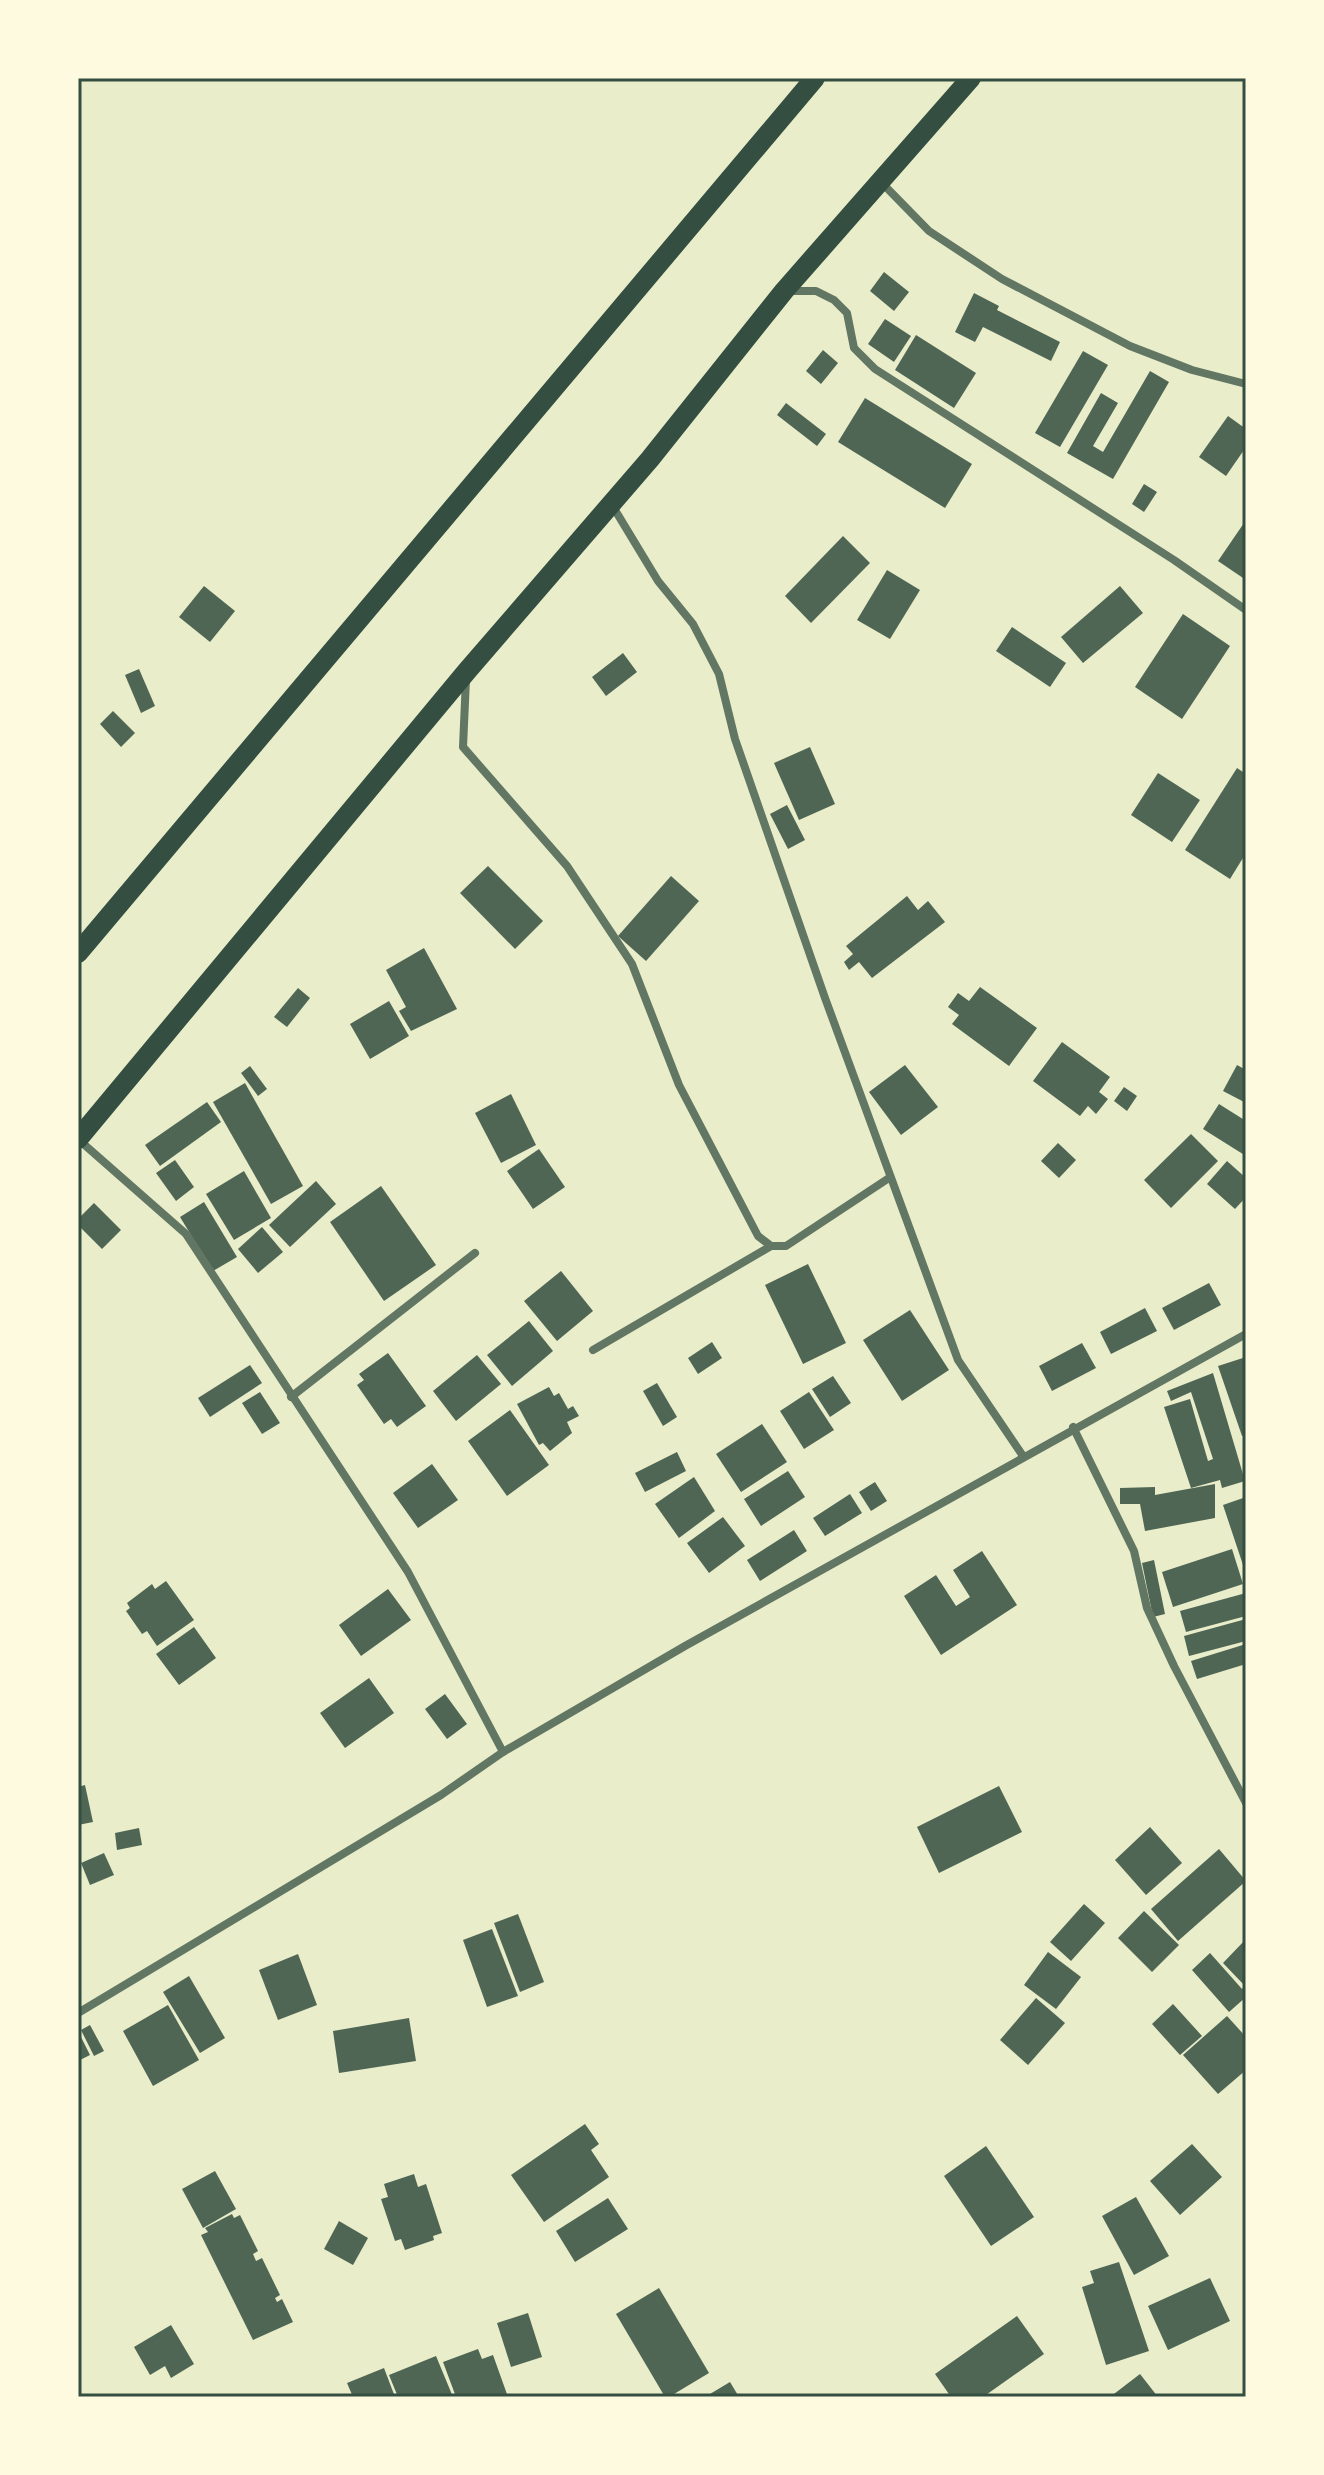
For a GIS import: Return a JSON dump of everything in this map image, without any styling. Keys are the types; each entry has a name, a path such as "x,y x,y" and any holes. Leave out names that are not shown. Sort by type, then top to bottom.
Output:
{"main road":[{"path":"78,953 815,78"},
{"path":"78,1140 467,671 611,504 784,291 971,78"}],"street":[{"path":"881,182 929,231 1002,279 1130,346 1192,370 1246,384"},
{"path":"784,291 816,291 834,300 847,313 854,348 875,369 1163,553 1246,610"},
{"path":"611,504 658,581 693,624 719,674 735,739 889,1178 919,1246 958,1360 1023,1456"},
{"path":"467,671 463,747 567,866 632,964 679,1085 758,1236 771,1246"},
{"path":"78,1140 186,1234 408,1572 503,1752"},
{"path":"593,1350 771,1246 786,1246 889,1178"},
{"path":"291,1397 475,1253"},
{"path":"78,2013 441,1795 503,1752 1073,1427 1246,1334"},
{"path":"1073,1427 1134,1551 1147,1608 1246,1803"}],"building":[{"path":"884,272 909,292 894,311 870,291"},
{"path":"974,293 999,306 997,310 1060,342 1051,361 983,327 975,342 955,332"},
{"path":"885,319 911,336 894,362 868,344"},
{"path":"916,335 976,373 954,408 895,370"},
{"path":"823,350 838,363 821,384 806,371"},
{"path":"1083,351 1108,365 1060,447 1035,433"},
{"path":"1150,371 1169,382 1113,479 1067,453 1101,393 1118,403 1093,446 1103,452"},
{"path":"865,398 972,464 945,508 838,442"},
{"path":"786,403 826,434 817,446 777,415"},
{"path":"1228,416 1246,429 1246,447 1226,476 1199,457"},
{"path":"1144,484 1157,492 1144,512 1132,504"},
{"path":"1246,520 1246,580 1218,561"},
{"path":"843,536 870,563 811,623 785,596"},
{"path":"887,570 920,590 890,639 857,620"},
{"path":"204,586 235,611 210,642 179,617"},
{"path":"1120,586 1143,613 1083,663 1061,637"},
{"path":"1183,614 1230,646 1182,719 1135,687"},
{"path":"1012,627 1066,663 1050,687 996,651"},
{"path":"623,653 637,672 606,696 592,677"},
{"path":"139,669 155,706 141,713 125,675"},
{"path":"113,711 135,733 121,747 100,724"},
{"path":"810,747 835,804 799,820 774,763"},
{"path":"1237,768 1246,774 1246,853 1230,879 1185,850"},
{"path":"1158,773 1200,800 1172,842 1131,815"},
{"path":"787,805 805,840 788,849 770,814"},
{"path":"488,866 543,921 515,949 460,893"},
{"path":"671,876 699,901 646,961 618,936"},
{"path":"907,896 918,910 928,901 945,922 872,978 859,962 849,970 844,962 853,954 846,946"},
{"path":"424,948 457,1009 411,1031 399,1011 406,1007 386,970"},
{"path":"980,987 1037,1028 1009,1066 952,1024 959,1015 948,1007 958,993 969,1001"},
{"path":"298,988 310,998 287,1027 274,1017"},
{"path":"389,1001 409,1036 370,1059 350,1024"},
{"path":"1062,1042 1110,1077 1099,1092 1108,1099 1096,1114 1088,1106 1080,1116 1033,1081"},
{"path":"905,1065 938,1107 901,1135 869,1092"},
{"path":"1237,1065 1246,1070 1246,1103 1223,1091"},
{"path":"250,1066 267,1089 258,1096 241,1073"},
{"path":"245,1083 303,1186 271,1204 213,1102"},
{"path":"1124,1087 1137,1096 1127,1111 1114,1101"},
{"path":"511,1094 536,1145 501,1163 475,1113"},
{"path":"207,1102 221,1122 160,1166 145,1145"},
{"path":"1219,1104 1246,1121 1246,1156 1203,1129"},
{"path":"1191,1134 1218,1161 1171,1208 1144,1180"},
{"path":"1058,1143 1076,1160 1059,1178 1041,1161"},
{"path":"539,1149 565,1187 533,1209 507,1171"},
{"path":"175,1160 194,1187 176,1201 156,1173"},
{"path":"1227,1161 1246,1178 1246,1197 1235,1209 1207,1184"},
{"path":"244,1171 271,1218 234,1240 206,1194"},
{"path":"316,1181 336,1204 290,1247 269,1225"},
{"path":"381,1186 436,1265 384,1301 330,1222"},
{"path":"204,1202 237,1257 213,1271 180,1217"},
{"path":"94,1203 121,1230 102,1249 78,1225 78,1219"},
{"path":"262,1227 283,1252 258,1273 238,1249"},
{"path":"808,1264 846,1343 803,1364 765,1285"},
{"path":"561,1271 593,1311 557,1341 524,1301"},
{"path":"1209,1283 1221,1305 1174,1330 1162,1308"},
{"path":"1145,1308 1157,1331 1111,1354 1100,1332"},
{"path":"910,1310 949,1370 902,1401 863,1340"},
{"path":"529,1321 553,1351 512,1386 487,1355"},
{"path":"712,1342 722,1358 698,1374 688,1358"},
{"path":"1082,1343 1096,1368 1052,1391 1039,1366"},
{"path":"388,1353 426,1406 397,1427 391,1419 384,1424 357,1385 364,1380 359,1374"},
{"path":"477,1355 501,1384 456,1421 433,1391"},
{"path":"1246,1357 1246,1435 1242,1436 1218,1366"},
{"path":"250,1365 262,1383 210,1417 198,1398"},
{"path":"1213,1373 1245,1481 1222,1488 1220,1480 1191,1488 1164,1407 1190,1399 1208,1461 1213,1459 1191,1392 1171,1401 1167,1391"},
{"path":"833,1376 851,1403 830,1417 812,1389"},
{"path":"657,1383 677,1417 663,1426 643,1391"},
{"path":"549,1387 554,1396 559,1393 568,1409 573,1406 579,1416 567,1422 572,1433 550,1451 543,1443 539,1445 517,1404"},
{"path":"260,1392 280,1423 262,1434 242,1403"},
{"path":"809,1392 834,1430 804,1449 780,1411"},
{"path":"510,1410 549,1465 507,1496 468,1441"},
{"path":"762,1424 787,1462 741,1492 716,1454"},
{"path":"677,1452 686,1471 645,1492 635,1473"},
{"path":"432,1464 458,1500 418,1528 393,1493"},
{"path":"788,1471 805,1497 761,1526 744,1499"},
{"path":"694,1477 715,1511 679,1538 655,1504"},
{"path":"875,1482 887,1501 871,1511 859,1492"},
{"path":"1215,1484 1215,1518 1145,1531 1140,1504 1120,1504 1120,1488 1155,1487 1155,1495"},
{"path":"850,1494 862,1513 825,1536 813,1518"},
{"path":"1246,1497 1246,1571 1245,1571 1223,1505"},
{"path":"723,1517 745,1546 709,1573 687,1543"},
{"path":"794,1530 807,1551 760,1581 747,1560"},
{"path":"1232,1549 1243,1584 1173,1607 1162,1572"},
{"path":"982,1551 1017,1605 941,1655 904,1596 936,1575 956,1606 970,1597 953,1570"},
{"path":"1154,1560 1165,1614 1153,1617 1142,1563"},
{"path":"166,1581 194,1620 157,1646 147,1631 142,1634 126,1611 130,1608 127,1603 152,1584 155,1589"},
{"path":"388,1589 411,1620 361,1656 339,1625"},
{"path":"1246,1593 1246,1616 1186,1632 1180,1611"},
{"path":"1246,1619 1246,1641 1189,1656 1184,1636"},
{"path":"194,1627 216,1658 179,1685 156,1654"},
{"path":"1246,1644 1246,1664 1197,1679 1191,1661"},
{"path":"369,1678 394,1713 345,1748 320,1713"},
{"path":"445,1694 467,1724 447,1739 425,1709"},
{"path":"85,1785 93,1822 78,1825 78,1787"},
{"path":"999,1786 1022,1832 939,1873 917,1827"},
{"path":"1150,1827 1182,1863 1146,1895 1115,1860"},
{"path":"139,1828 142,1845 117,1850 115,1833"},
{"path":"1219,1849 1246,1881 1178,1941 1151,1909"},
{"path":"104,1853 114,1875 90,1885 81,1863"},
{"path":"1084,1904 1105,1923 1071,1961 1050,1942"},
{"path":"1144,1911 1179,1945 1152,1972 1118,1938"},
{"path":"518,1914 544,1982 520,1992 494,1923"},
{"path":"492,1929 518,1996 487,2007 463,1940"},
{"path":"1246,1939 1246,1997 1229,2012 1192,1970 1210,1953 1242,1989 1245,1986 1223,1963"},
{"path":"1048,1952 1081,1977 1056,2009 1024,1985"},
{"path":"298,1954 317,2005 278,2020 259,1970"},
{"path":"189,1976 225,2038 200,2053 163,1992"},
{"path":"1036,1998 1065,2023 1028,2065 1000,2040"},
{"path":"1173,2004 1202,2036 1180,2055 1152,2024"},
{"path":"168,2005 199,2060 153,2086 123,2031"},
{"path":"1227,2016 1246,2037 1246,2070 1218,2094 1183,2055"},
{"path":"409,2018 416,2061 339,2073 333,2031"},
{"path":"90,2025 104,2051 94,2056 81,2030"},
{"path":"78,2031 90,2055 78,2061"},
{"path":"585,2124 599,2144 591,2150 609,2177 544,2222 511,2175"},
{"path":"1192,2144 1222,2177 1180,2215 1150,2181"},
{"path":"986,2146 1034,2217 991,2246 944,2176"},
{"path":"215,2171 236,2209 203,2228 182,2189"},
{"path":"414,2174 418,2187 426,2184 442,2233 433,2236 434,2240 405,2250 401,2239 395,2241 381,2199 388,2197 384,2184"},
{"path":"1136,2197 1169,2256 1134,2275 1102,2216"},
{"path":"608,2198 628,2229 575,2262 556,2231"},
{"path":"232,2214 234,2218 240,2215 258,2251 253,2254 256,2261 262,2258 280,2295 275,2298 277,2302 282,2299 293,2322 253,2340 201,2235 208,2232 205,2228"},
{"path":"339,2221 368,2238 353,2265 324,2249"},
{"path":"1119,2262 1149,2351 1106,2365 1082,2287 1094,2283 1090,2271"},
{"path":"1210,2278 1230,2321 1168,2350 1148,2306"},
{"path":"659,2288 709,2373 669,2397 665,2397 616,2314"},
{"path":"528,2313 542,2357 511,2367 497,2323"},
{"path":"1017,2316 1044,2354 983,2397 951,2397 935,2374"},
{"path":"171,2325 194,2364 171,2378 165,2366 150,2375 134,2347"},
{"path":"478,2349 482,2359 493,2355 508,2397 456,2397 443,2362"},
{"path":"436,2356 453,2397 398,2397 389,2375"},
{"path":"384,2368 395,2397 353,2397 347,2383"},
{"path":"1140,2374 1158,2397 1110,2397"},
{"path":"730,2382 739,2397 705,2397"}]}
